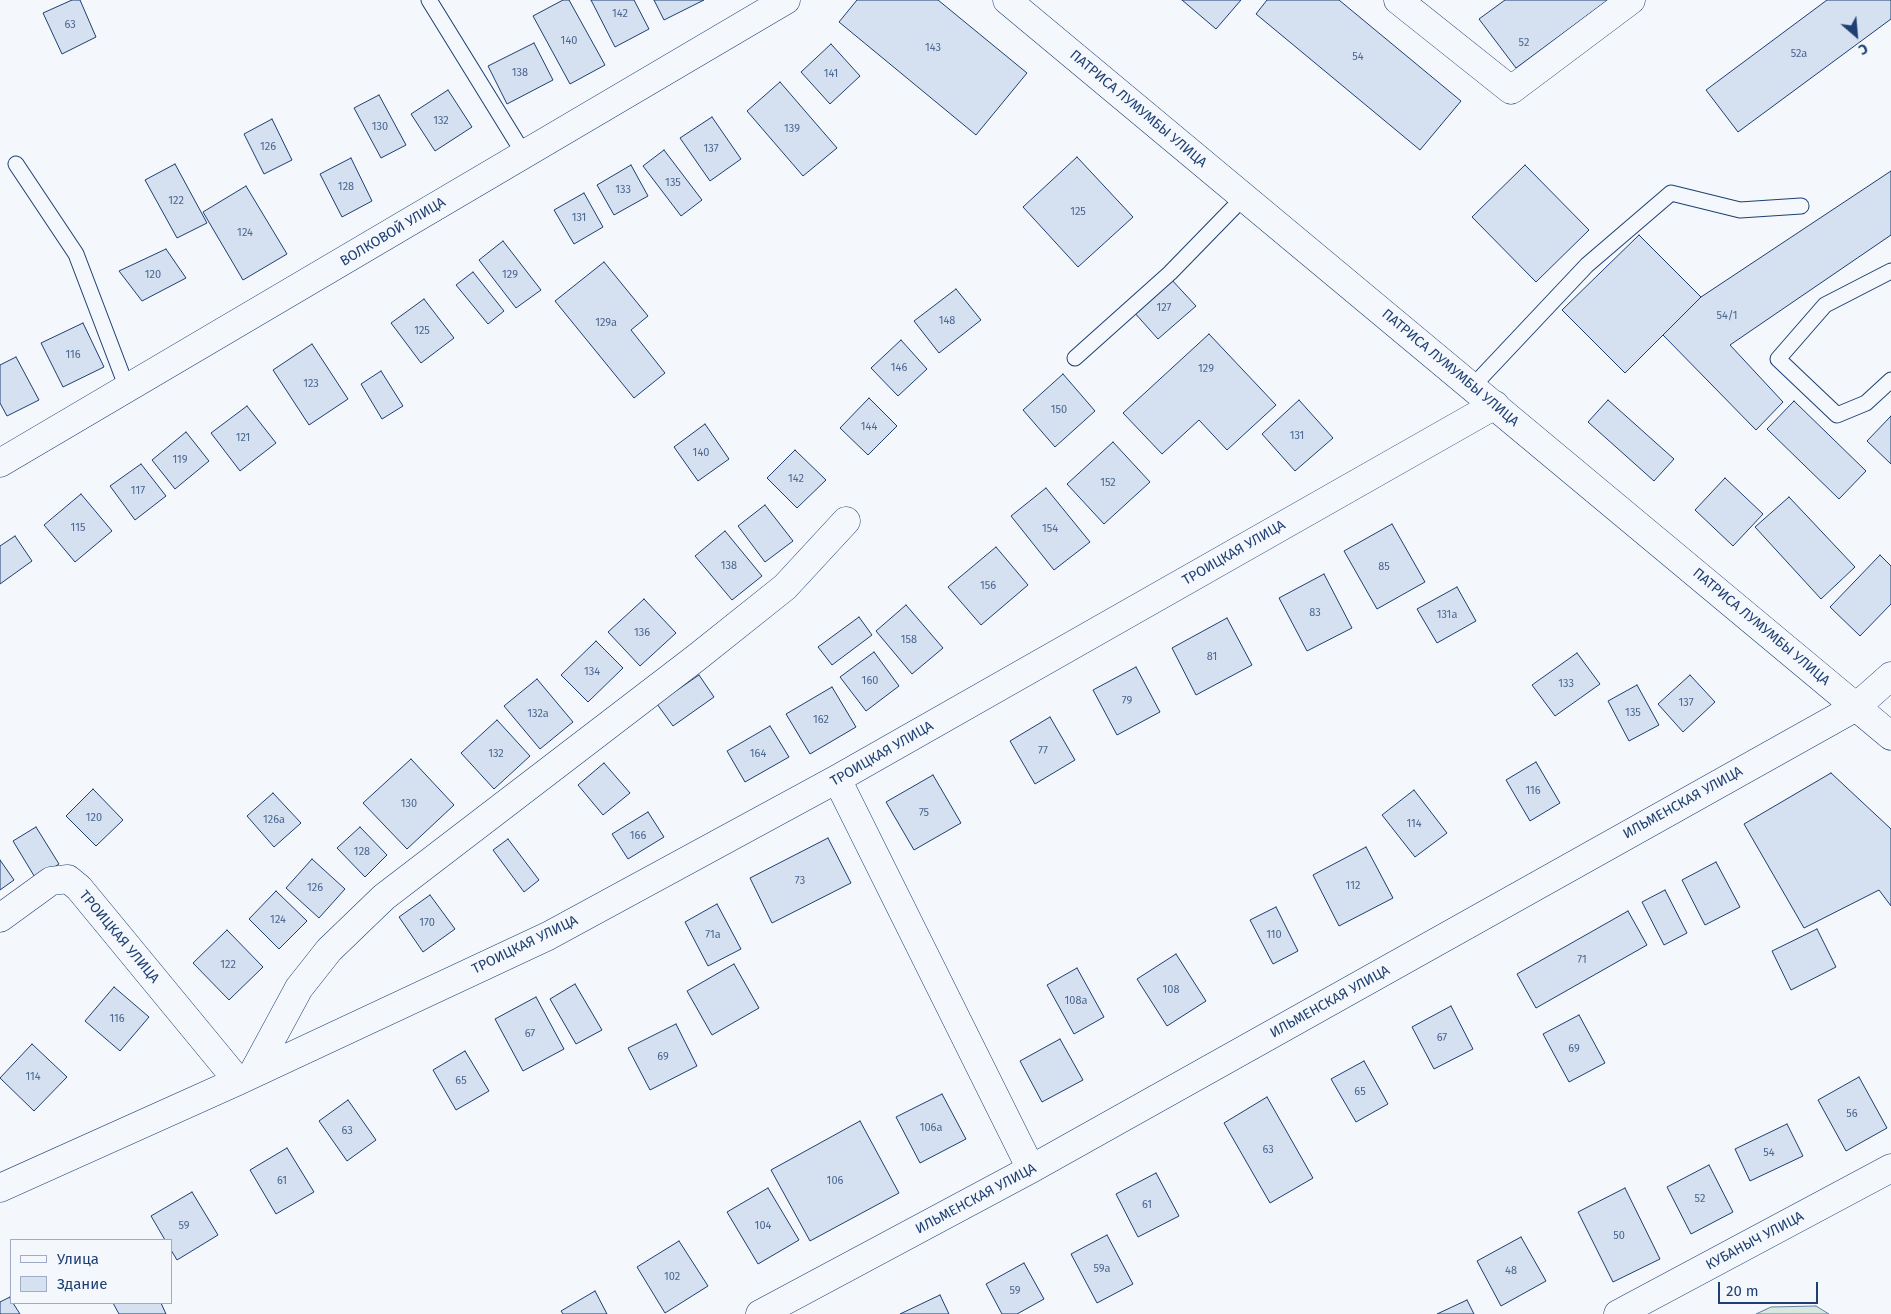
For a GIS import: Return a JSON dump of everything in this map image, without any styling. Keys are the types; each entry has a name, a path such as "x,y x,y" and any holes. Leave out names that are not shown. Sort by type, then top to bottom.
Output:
{"street":[{"name":"ВОЛКОВОЙ УЛИЦА","path":"0,463 786,0"},
{"name":"ПАТРИСА ЛУМУМБЫ УЛИЦА","path":"1007,0 1891,736"},
{"path":"1398,0 1511,90 1631,0"},
{"name":"ТРОИЦКАЯ УЛИЦА","path":"0,1188 246,1077 548,936 837,779 1495,405"},
{"path":"246,1077 299,988 329,950 384,897 696,658 785,587 846,521"},
{"name":"ИЛЬМЕНСКАЯ УЛИЦА","path":"760,1314 1031,1169 1856,707 1891,676"},
{"path":"837,779 1031,1169"},
{"name":"ТРОИЦКАЯ УЛИЦА","path":"0,918 51,881 68,879 79,888 246,1077"},
{"name":"КУБАНЫЧ УЛИЦА","path":"1618,1314 1891,1168"}],"lane":[{"path":"429,0 524,154"},
{"path":"16,164 76,254 127,388"},
{"path":"1472,387 1587,264 1671,193 1740,210 1801,206"},
{"path":"1075,358 1170,273 1244,197"},
{"path":"1891,271 1825,305 1778,359 1837,416 1866,403 1891,380"}],"shaded area":[{"path":"1816,1306 1829,1314 1756,1314 1771,1307"}],"building":[{"path":"72,0 80,0 96,37 62,54 43,13"},
{"path":"563,0 569,0 605,65 570,84 533,16"},
{"path":"591,0 634,0 649,29 615,47"},
{"path":"654,0 704,0 664,20"},
{"path":"857,0 938,0 1027,73 976,135 839,22"},
{"path":"1182,0 1241,0 1216,29"},
{"path":"1267,0 1339,0 1461,101 1420,150 1256,14"},
{"path":"1505,0 1608,0 1516,68 1479,19"},
{"path":"1827,0 1891,0 1891,19 1738,132 1706,90"},
{"path":"534,43 553,80 507,104 488,66"},
{"path":"831,44 860,76 830,104 801,72"},
{"path":"780,82 837,148 803,176 747,111"},
{"path":"448,90 472,127 435,151 411,114"},
{"path":"379,95 406,145 381,158 354,108"},
{"path":"712,117 741,159 710,181 680,138"},
{"path":"272,119 292,160 264,174 244,134"},
{"path":"664,150 702,200 681,216 643,166"},
{"path":"1077,157 1133,217 1078,267 1023,207"},
{"path":"351,158 372,201 342,217 320,174"},
{"path":"175,164 207,223 177,238 145,180"},
{"path":"631,165 648,196 614,215 597,185"},
{"path":"1525,165 1589,230 1536,282 1472,217"},
{"path":"1891,171 1891,235 1730,345 1783,402 1756,430 1663,335 1701,297"},
{"path":"246,186 287,254 243,280 203,212"},
{"path":"584,193 603,227 574,244 554,210"},
{"path":"1639,235 1701,297 1625,373 1562,310"},
{"path":"503,241 541,290 516,308 479,260"},
{"path":"166,249 186,278 142,301 119,271"},
{"path":"604,262 648,316 631,330 665,373 634,398 555,301"},
{"path":"473,272 504,311 488,324 456,285"},
{"path":"1170,278 1196,306 1158,339 1133,311"},
{"path":"956,289 981,320 939,353 914,321"},
{"path":"424,299 454,338 421,363 391,323"},
{"path":"83,323 104,367 63,387 41,343"},
{"path":"1209,334 1276,405 1227,450 1199,420 1162,454 1123,413"},
{"path":"901,340 927,369 898,396 871,368"},
{"path":"312,344 348,399 309,425 273,370"},
{"path":"16,357 39,400 7,416 0,403 0,365"},
{"path":"381,371 403,406 382,419 361,384"},
{"path":"1063,374 1095,411 1055,447 1023,410"},
{"path":"869,398 897,426 868,455 840,428"},
{"path":"1299,400 1333,438 1295,471 1262,434"},
{"path":"1608,400 1674,459 1654,481 1588,422"},
{"path":"1794,401 1866,471 1839,499 1767,429"},
{"path":"247,406 276,443 240,471 211,433"},
{"path":"1891,416 1891,464 1867,441"},
{"path":"705,424 729,459 698,481 674,447"},
{"path":"186,432 209,461 175,489 152,460"},
{"path":"1113,442 1150,482 1104,524 1067,484"},
{"path":"795,450 826,480 797,508 767,478"},
{"path":"141,464 166,496 135,520 110,486"},
{"path":"1725,478 1763,514 1733,546 1695,510"},
{"path":"1046,488 1090,542 1054,570 1011,516"},
{"path":"81,494 112,531 75,562 44,525"},
{"path":"1789,497 1855,567 1821,599 1755,527"},
{"path":"765,505 793,541 765,562 738,526"},
{"path":"1392,524 1425,582 1377,609 1344,551"},
{"path":"725,531 762,576 732,600 695,556"},
{"path":"15,536 32,561 0,584 0,546"},
{"path":"996,547 1028,585 981,625 948,587"},
{"path":"1880,555 1891,566 1891,604 1860,636 1830,607"},
{"path":"1324,574 1352,628 1307,651 1279,598"},
{"path":"1457,587 1476,621 1437,643 1417,609"},
{"path":"644,599 676,633 640,666 608,632"},
{"path":"906,605 943,648 912,674 876,631"},
{"path":"859,617 872,635 832,665 818,647"},
{"path":"1227,618 1252,665 1196,695 1172,648"},
{"path":"596,641 623,668 588,702 561,675"},
{"path":"874,652 899,686 866,711 840,677"},
{"path":"1577,653 1600,684 1555,716 1532,685"},
{"path":"1136,667 1160,712 1117,735 1093,690"},
{"path":"699,675 714,697 673,726 657,704"},
{"path":"1690,675 1715,702 1683,732 1658,704"},
{"path":"537,679 573,722 540,749 504,706"},
{"path":"1637,685 1659,725 1629,741 1608,701"},
{"path":"832,687 856,727 810,754 786,714"},
{"path":"1050,717 1075,760 1035,784 1010,741"},
{"path":"497,720 530,756 494,789 461,753"},
{"path":"770,726 789,757 745,782 727,751"},
{"path":"411,759 454,805 407,849 363,803"},
{"path":"1536,762 1560,803 1530,821 1506,780"},
{"path":"604,763 630,793 603,815 578,785"},
{"path":"1831,773 1891,829 1891,906 1879,890 1804,928 1744,824"},
{"path":"933,775 961,823 914,850 886,802"},
{"path":"93,789 123,820 96,846 66,816"},
{"path":"1414,790 1447,833 1415,857 1382,815"},
{"path":"273,793 301,823 274,847 247,816"},
{"path":"648,812 664,837 628,859 612,834"},
{"path":"36,827 59,864 36,879 13,841"},
{"path":"360,827 387,855 365,877 337,848"},
{"path":"828,838 851,883 772,923 750,878"},
{"path":"508,839 539,880 524,892 493,850"},
{"path":"1366,847 1393,898 1339,926 1313,875"},
{"path":"312,859 345,889 319,918 286,888"},
{"path":"0,860 14,880 0,890"},
{"path":"1716,862 1740,907 1705,925 1682,880"},
{"path":"1665,890 1687,933 1664,945 1642,902"},
{"path":"276,891 307,921 279,949 249,919"},
{"path":"430,895 455,929 423,952 399,917"},
{"path":"717,904 741,949 708,966 685,922"},
{"path":"1276,907 1298,951 1273,964 1250,920"},
{"path":"1628,911 1647,945 1536,1008 1517,974"},
{"path":"1817,929 1836,967 1791,990 1772,951"},
{"path":"227,930 263,967 229,1000 193,963"},
{"path":"1176,954 1206,1001 1167,1026 1137,979"},
{"path":"734,964 759,1008 712,1035 687,991"},
{"path":"1077,968 1104,1017 1074,1034 1047,985"},
{"path":"575,984 602,1030 576,1044 550,999"},
{"path":"114,987 149,1017 120,1051 85,1021"},
{"path":"536,997 564,1049 523,1071 495,1019"},
{"path":"1451,1006 1473,1049 1434,1069 1412,1027"},
{"path":"1579,1015 1605,1063 1569,1082 1543,1034"},
{"path":"676,1024 697,1066 650,1090 628,1048"},
{"path":"1060,1039 1083,1080 1042,1102 1020,1061"},
{"path":"32,1044 67,1077 34,1111 0,1078"},
{"path":"465,1051 489,1091 456,1110 433,1070"},
{"path":"1364,1061 1388,1104 1356,1122 1331,1079"},
{"path":"1859,1077 1887,1128 1846,1151 1818,1100"},
{"path":"942,1094 966,1139 920,1163 896,1117"},
{"path":"1267,1097 1313,1178 1270,1203 1224,1123"},
{"path":"348,1100 376,1140 347,1161 319,1121"},
{"path":"860,1121 899,1193 810,1241 771,1170"},
{"path":"1787,1124 1803,1156 1750,1181 1735,1149"},
{"path":"287,1148 314,1192 276,1214 250,1170"},
{"path":"1709,1165 1733,1212 1691,1234 1667,1187"},
{"path":"1156,1173 1179,1216 1138,1237 1116,1194"},
{"path":"768,1188 799,1240 758,1264 727,1212"},
{"path":"1625,1188 1660,1259 1613,1282 1578,1212"},
{"path":"192,1192 218,1235 177,1260 172,1252 172,1239 164,1239 151,1216"},
{"path":"1107,1235 1133,1284 1097,1303 1071,1254"},
{"path":"1521,1237 1546,1281 1501,1306 1477,1261"},
{"path":"679,1241 708,1286 665,1313 637,1267"},
{"path":"1024,1263 1044,1299 1017,1314 1002,1314 986,1284"},
{"path":"595,1291 607,1314 563,1314 561,1311"},
{"path":"940,1295 949,1314 900,1314"},
{"path":"10,1297 10,1304 14,1304 20,1314 0,1314 0,1302"},
{"path":"1467,1300 1474,1314 1437,1314"},
{"path":"114,1304 161,1304 166,1314 119,1314"}]}
